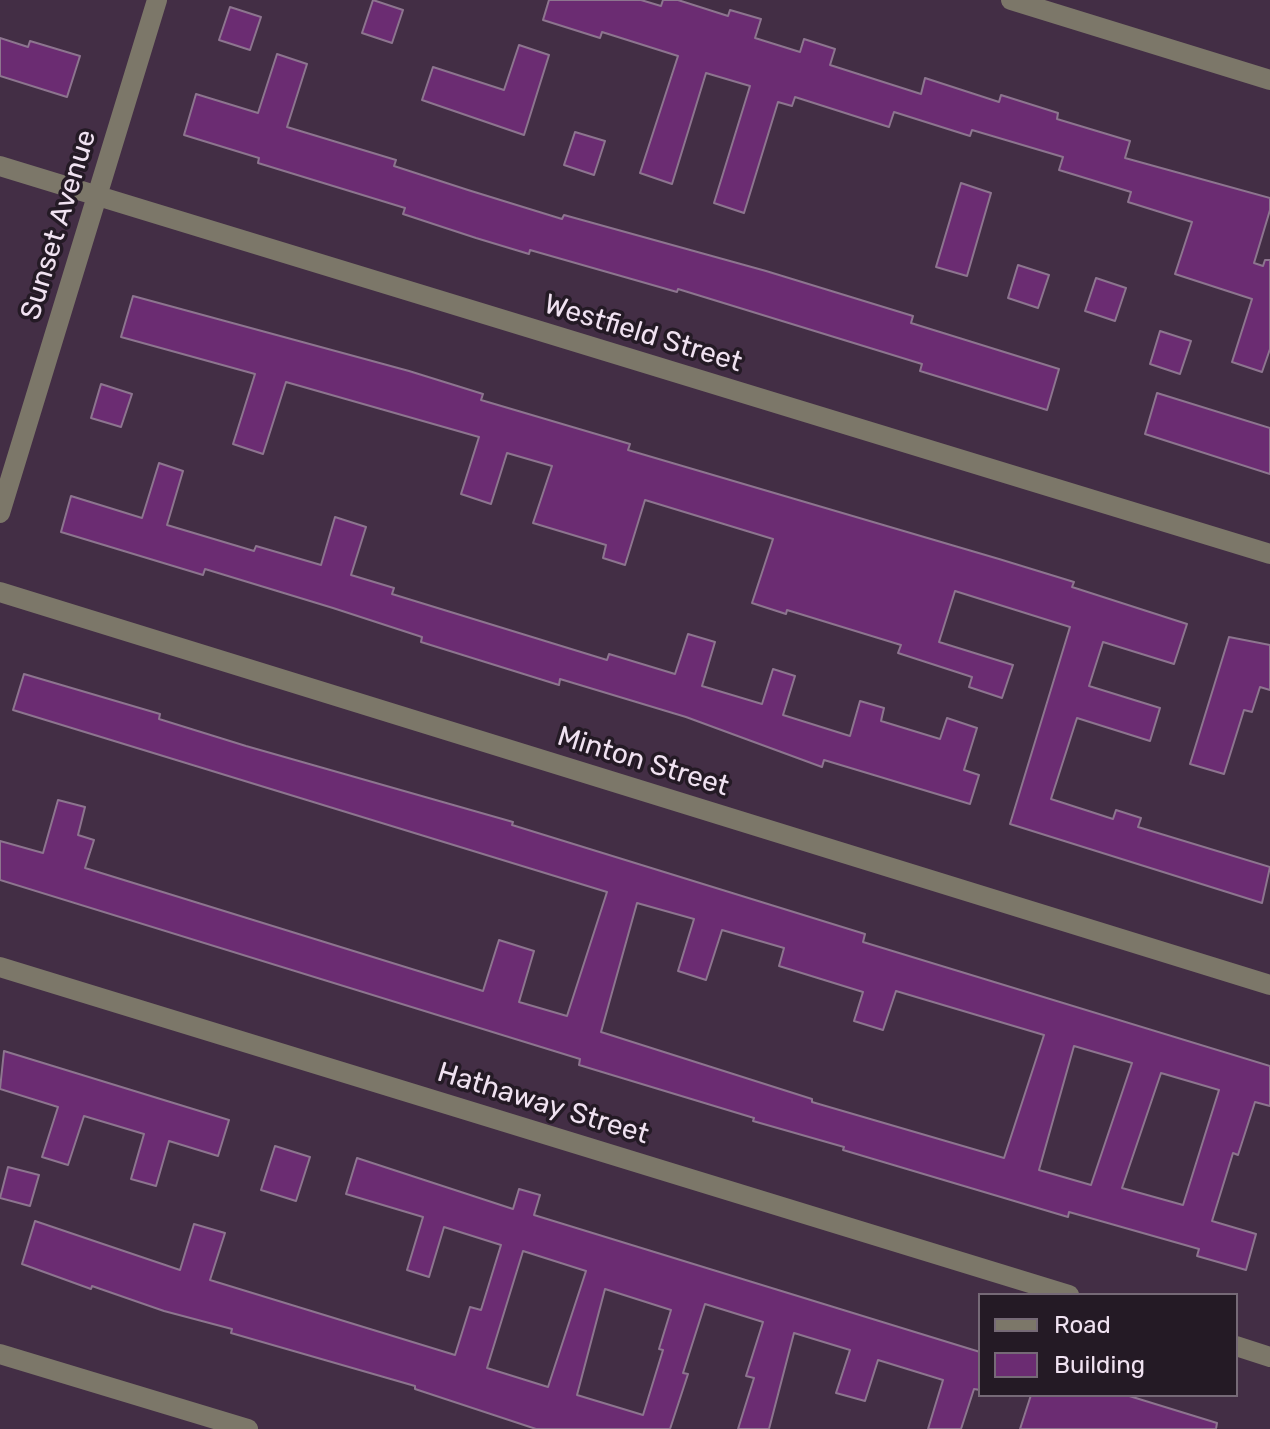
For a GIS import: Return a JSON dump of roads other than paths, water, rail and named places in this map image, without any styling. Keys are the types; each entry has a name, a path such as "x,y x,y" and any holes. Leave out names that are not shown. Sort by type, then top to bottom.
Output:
{"street":[{"name":"Sunset Avenue","path":"0,513 157,0"},
{"path":"1011,0 1270,80"},
{"name":"Westfield Street","path":"0,166 1270,554"},
{"name":"Minton Street","path":"0,592 1270,985"},
{"name":"Hathaway Street","path":"0,967 1062,1293"},
{"path":"1238,1347 1270,1357"},
{"path":"0,1354 248,1429"}]}
